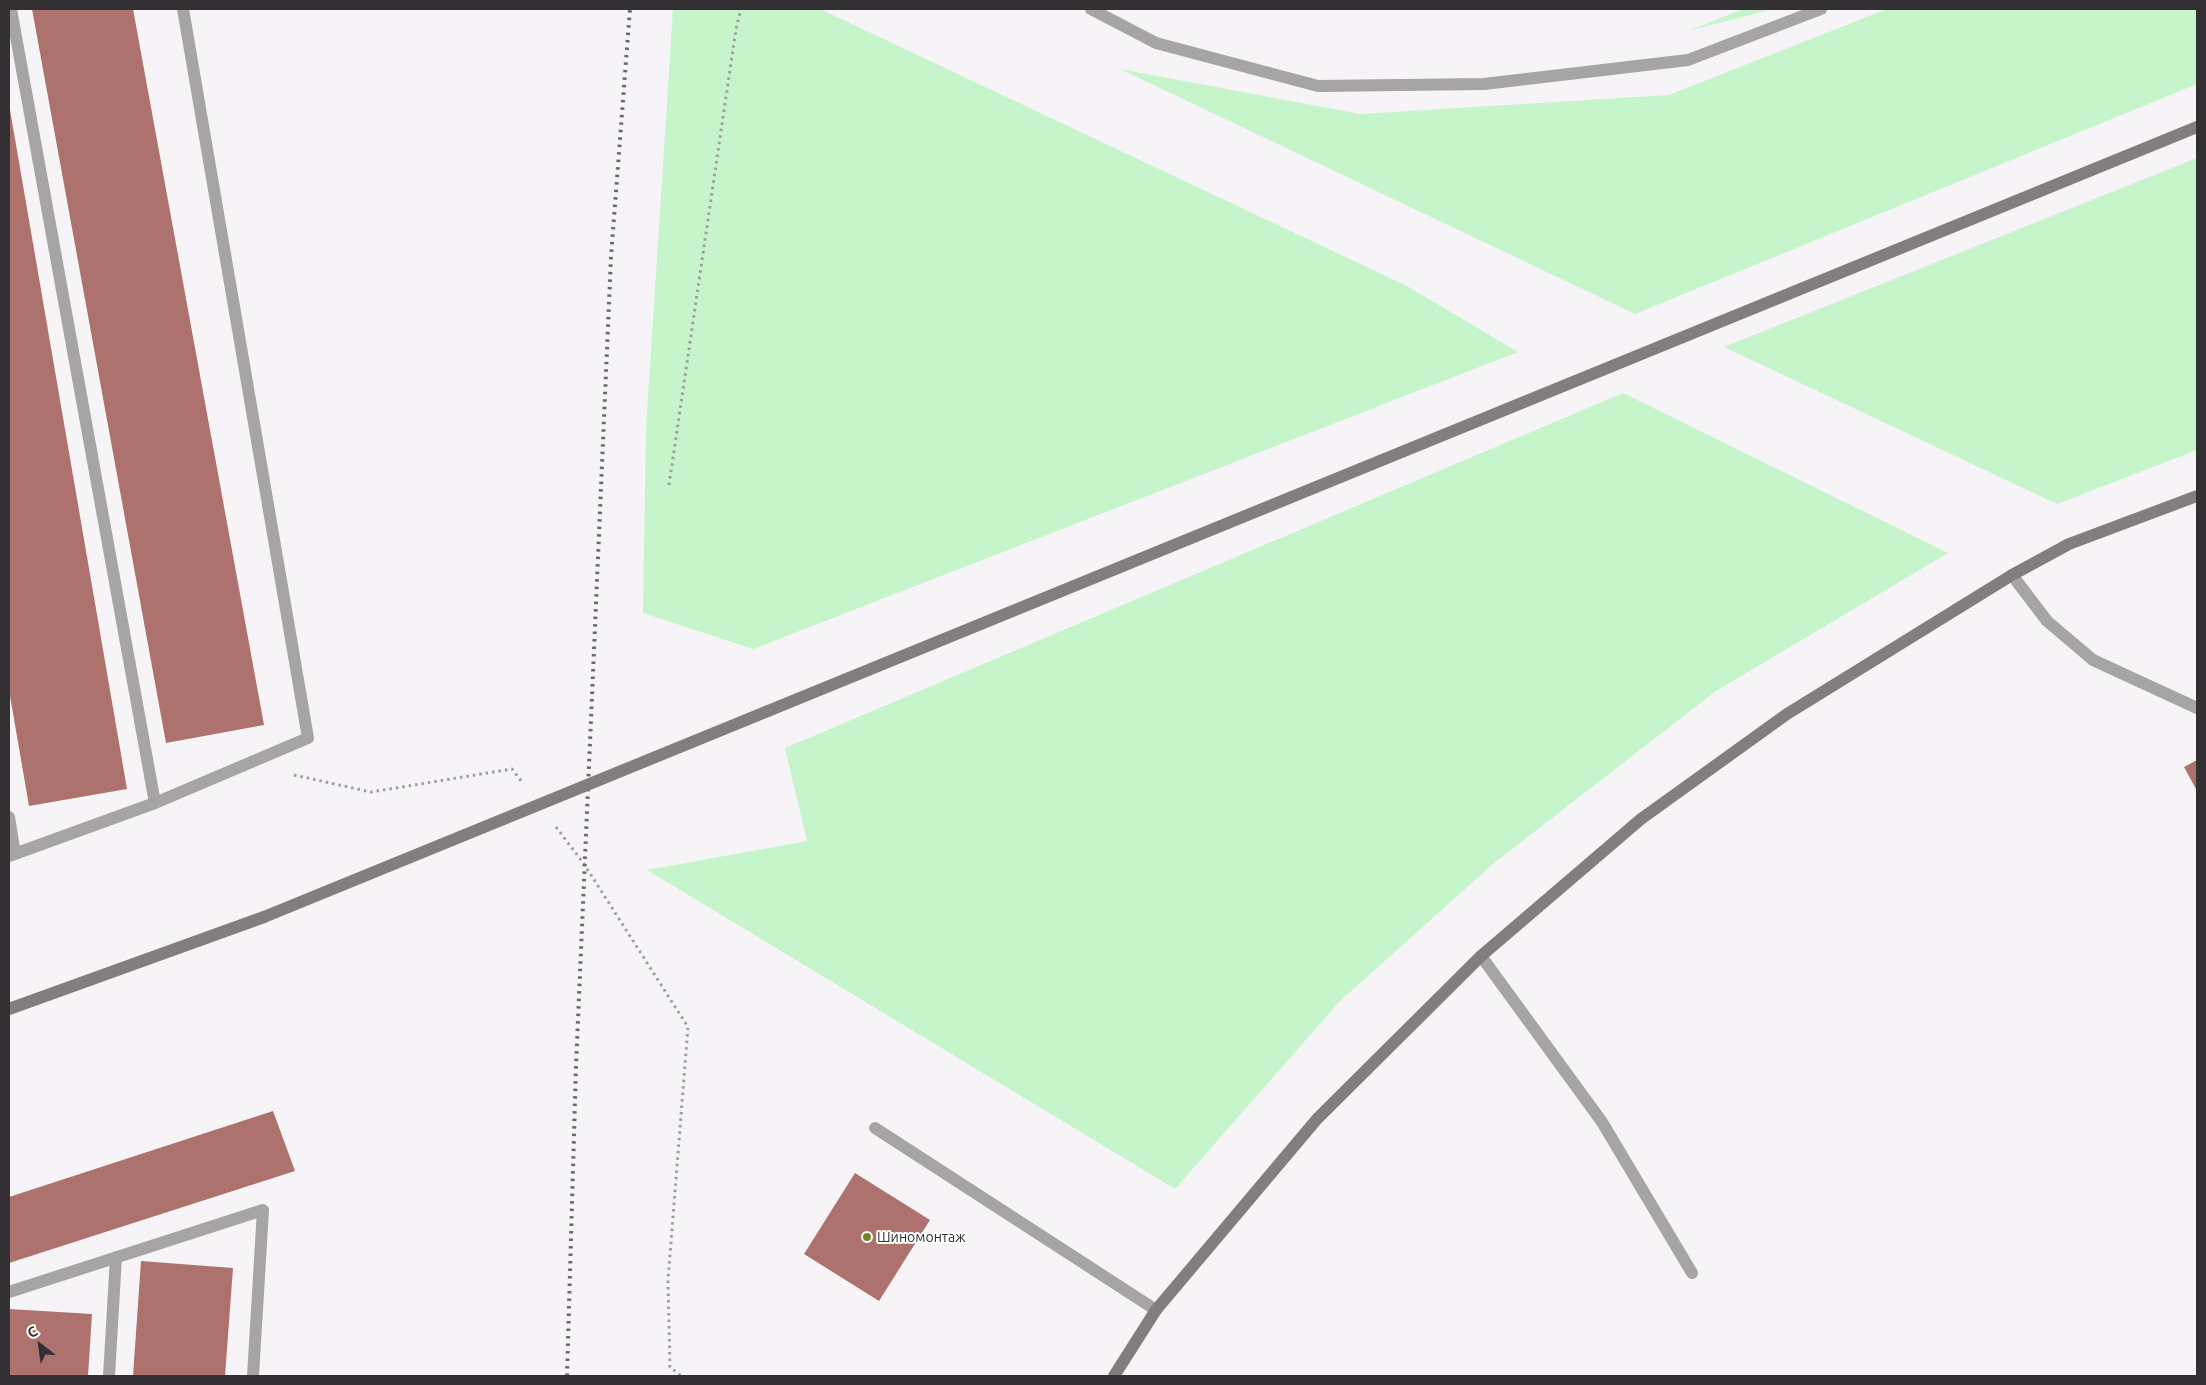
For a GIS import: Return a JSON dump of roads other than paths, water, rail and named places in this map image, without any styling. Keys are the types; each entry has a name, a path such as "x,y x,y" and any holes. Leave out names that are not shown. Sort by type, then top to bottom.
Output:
{"main road":[{"path":"9,1009 264,916 2197,127"},
{"path":"1114,1376 1156,1310 1317,1119 1481,956 1641,819 1787,714 2012,575 2069,544 2197,496"}],"street":[{"path":"11,9 155,803"},
{"path":"9,817 12,855 155,803 308,738 183,9"},
{"path":"1091,9 1156,43 1318,86 1484,84 1688,60 1821,9"},
{"path":"2012,575 2047,621 2094,660 2197,708"},
{"path":"1481,956 1602,1122 1692,1273"},
{"path":"874,1128 1156,1310"},
{"path":"9,1292 263,1210 253,1376"},
{"path":"109,1376 116,1257"}],"railway":[{"path":"567,1376 576,1066 611,257 630,9"}],"place":[{"name":"Шиномонтаж","path":"867,1237"}]}
